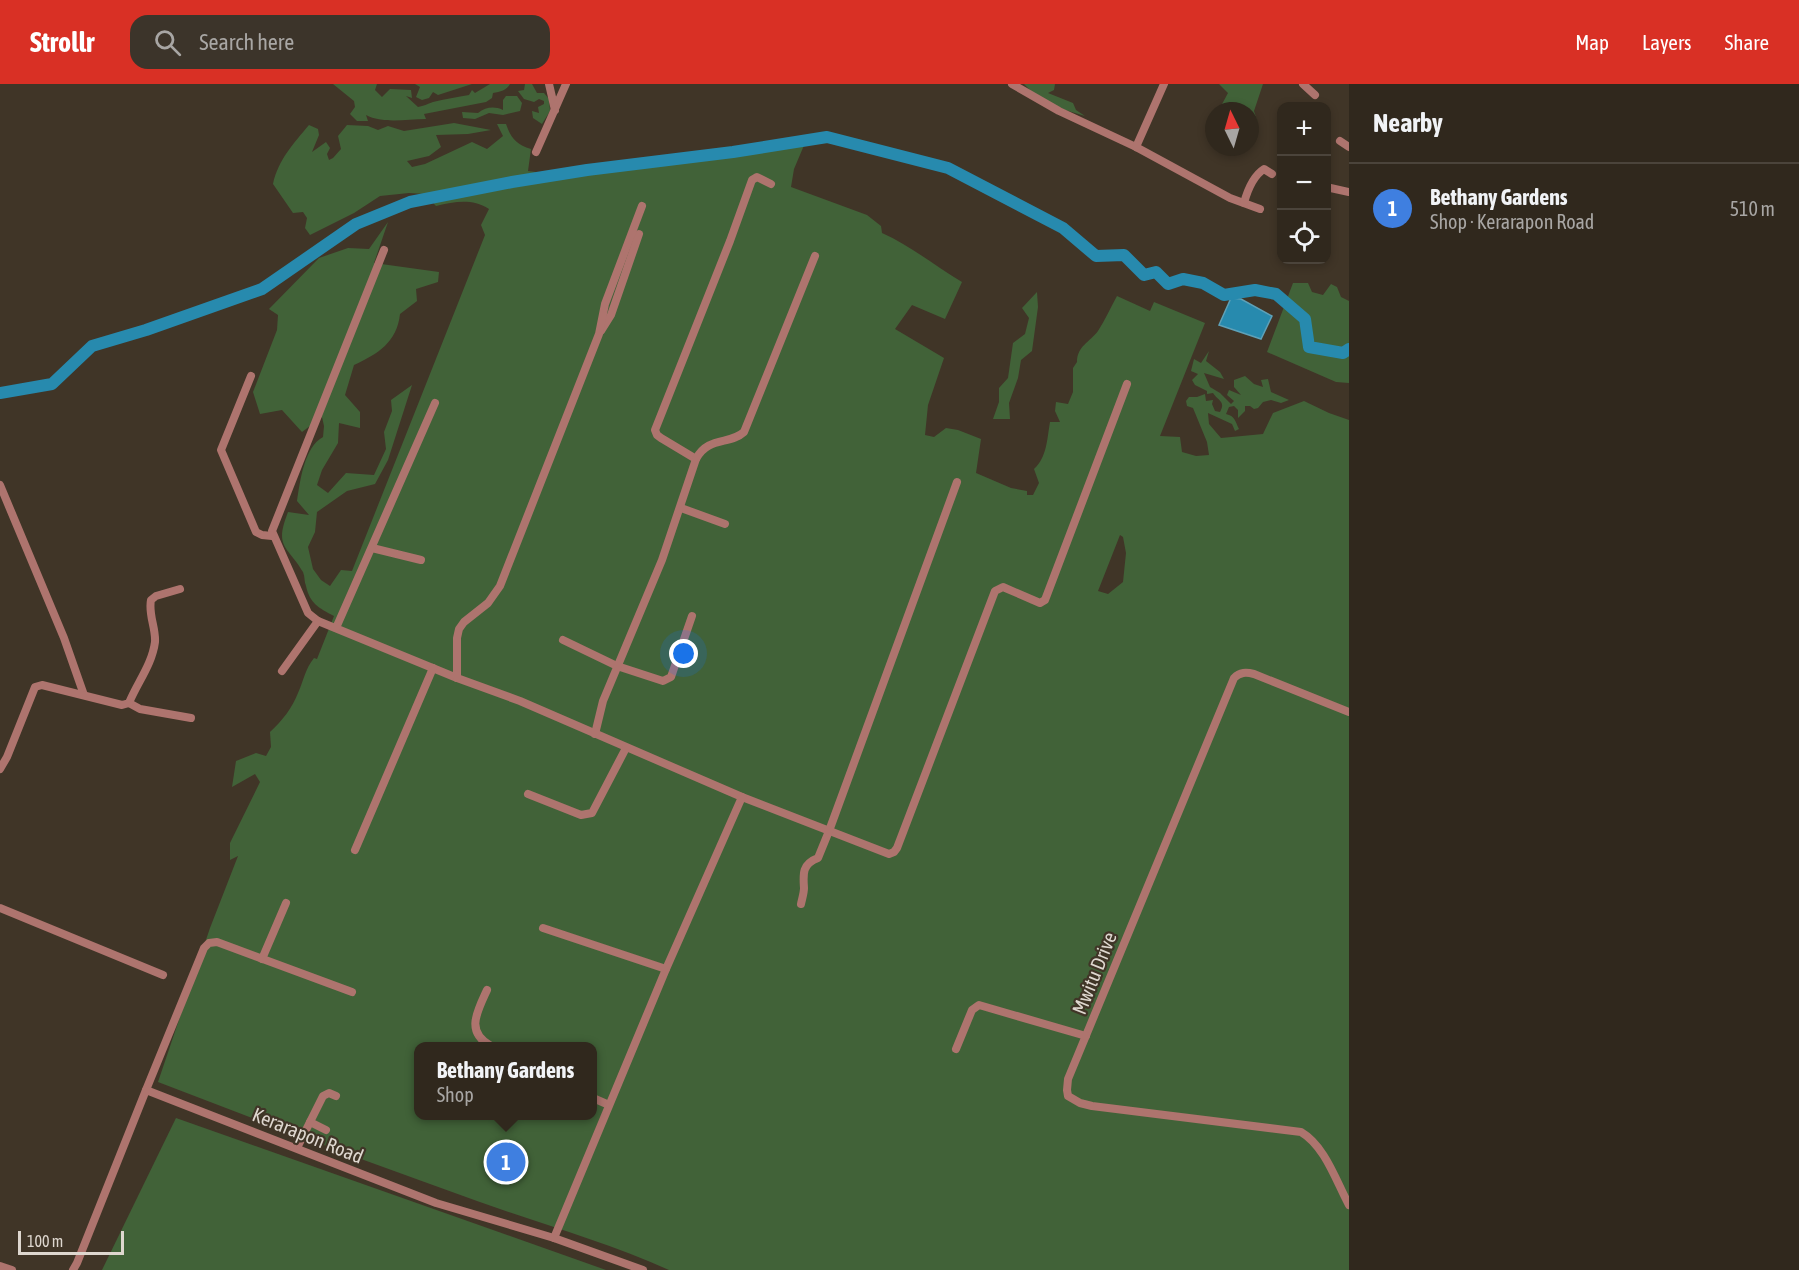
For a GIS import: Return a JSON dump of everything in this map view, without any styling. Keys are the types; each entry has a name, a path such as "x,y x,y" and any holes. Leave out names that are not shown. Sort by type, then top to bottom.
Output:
{"street":[{"path":"549,84 555,111"},
{"path":"536,152 566,84"},
{"path":"1012,84 1059,111 1136,147 1230,198 1260,209"},
{"path":"1136,147 1164,84"},
{"path":"1303,84 1315,95"},
{"path":"1340,141 1349,147"},
{"path":"1244,203 1259,172 1264,169 1272,174"},
{"path":"696,459 661,438 655,430 752,180 757,177 771,184"},
{"path":"1331,188 1349,192"},
{"path":"457,678 459,629 464,622 488,603 500,586 599,334 608,296 642,206"},
{"path":"599,334 611,315 639,234"},
{"path":"384,250 272,531 272,536 308,613 318,621 457,678 520,701 742,797 883,852 894,852 897,848 995,591 1003,587 1040,603 1045,600 1127,384"},
{"path":"595,734 603,701 662,561 699,452 712,443 740,436 744,432 815,256"},
{"path":"251,376 222,450 256,532 272,536"},
{"path":"336,628 435,403"},
{"path":"801,904 804,888 801,881 802,875 809,862 818,858 829,831 957,482"},
{"path":"0,485 84,695"},
{"path":"681,508 725,524"},
{"path":"372,548 422,560"},
{"path":"129,703 153,648 155,637 151,600 156,596 180,589"},
{"path":"563,640 617,666 658,681 669,679 672,677 692,616"},
{"path":"282,671 318,621"},
{"path":"355,850 433,668"},
{"name":"Mwitu Drive","path":"1349,712 1254,674 1241,673 1234,678 1068,1079 1067,1090 1068,1096 1080,1103 1092,1106 1301,1132 1311,1138 1318,1147 1349,1206"},
{"path":"0,769 34,688 42,685 122,705 129,703 140,709 191,718"},
{"path":"528,794 581,814 592,813 626,748"},
{"path":"554,1238 666,969 742,797"},
{"path":"262,959 286,903"},
{"path":"0,908 163,975"},
{"path":"543,928 666,969"},
{"path":"73,1270 205,946 217,942 352,993"},
{"path":"485,1042 475,1029 487,990"},
{"path":"956,1049 972,1010 979,1005 1086,1036"},
{"name":"Kerarapon Road","path":"146,1090 436,1203 554,1238 643,1270"},
{"path":"297,1148 325,1094 336,1096"},
{"path":"597,1100 609,1105"},
{"path":"310,1122 326,1130"},
{"path":"0,1266 12,1270"}],"green space":[{"path":"333,84 377,84 375,90 382,97 390,89 411,90 412,98 406,96 418,107 469,95 472,90 475,93 490,84 510,84 507,88 493,93 492,98 486,102 424,114 426,119 387,120 366,115 368,121 357,121 350,114 355,107 354,101"},
{"path":"415,84 472,84 438,95 433,92 429,98 422,100 416,97 420,87"},
{"path":"525,84 532,84 537,93 544,93 549,99 550,111 542,124 533,118 532,111 539,113 538,107 544,104 544,101 539,99 534,102 524,99 518,91 524,90"},
{"path":"1024,84 1055,84 1054,90 1048,93 1073,103 1076,110 1085,116 1065,110 1035,95"},
{"path":"1219,84 1263,84 1257,102 1223,102 1228,93"},
{"path":"506,96 517,96 522,103 520,111 503,115 489,113 475,119 463,118 462,112 478,113 490,108 503,110 503,100"},
{"path":"454,123 491,130 468,134 436,135 441,147 429,156 407,161 412,167 425,164 472,142 487,149 503,136 497,124 506,124 515,140 531,149 528,171 536,172 529,181 805,143 794,169 791,187 867,215 881,226 882,233 962,282 945,319 912,305 895,329 944,358 928,405 925,435 934,437 946,428 981,439 976,473 1011,488 1027,491 1027,495 1033,495 1039,483 1034,469 1042,459 1050,422 1060,422 1055,411 1056,402 1068,404 1073,392 1073,368 1079,352 1098,331 1117,296 1150,311 1154,302 1205,323 1160,436 1180,437 1182,452 1196,456 1209,455 1207,442 1193,408 1187,406 1186,401 1189,397 1205,394 1206,401 1213,400 1215,411 1220,412 1222,408 1222,403 1213,393 1207,394 1207,391 1195,385 1192,380 1198,374 1191,371 1194,359 1201,363 1209,351 1206,361 1220,372 1224,379 1204,373 1210,387 1231,404 1234,401 1227,395 1229,390 1241,395 1234,387 1234,380 1245,376 1254,384 1263,387 1261,380 1268,379 1271,392 1289,400 1281,403 1271,400 1263,402 1254,409 1245,406 1245,411 1238,418 1238,410 1234,406 1229,407 1226,414 1236,421 1239,429 1235,431 1232,424 1208,413 1209,424 1221,438 1263,434 1273,413 1304,401 1349,420 1349,1270 669,1270 158,1082 210,928 238,856 230,860 230,843 260,782 255,774 232,787 236,761 256,753 266,756 271,747 270,732 293,704 309,666 314,658 317,659 334,616 313,601 305,584 303,572 282,540 288,512 309,515 297,501 307,457 311,449 323,437 324,426 322,417 302,432 282,410 260,414 253,392 277,330 278,315 269,309 319,258 348,248 369,249 388,222 374,263 439,272 438,282 416,289 417,301 400,314 395,332 385,346 354,365 345,395 360,412 360,428 339,423 338,443 322,470 317,485 328,493 346,473 374,475 386,449 384,432 392,411 391,400 412,385 388,460 375,484 347,491 317,512 315,532 308,547 313,569 321,580 330,586 341,570 352,571 485,235 481,225 489,209 469,202 436,206 425,194 409,193 380,196 354,213 310,235 305,228 307,218 303,212 293,213 273,184 275,175 292,145 309,125 318,129 319,135 312,152 326,142 330,148 327,154 329,160 341,149 338,136 347,125 368,126 378,130 388,126 404,131","holes":["1120,535 1123,537 1126,553 1123,582 1108,594 1098,591"]},
{"path":"1293,283 1308,283 1312,292 1323,295 1331,284 1337,287 1341,297 1349,301 1349,383 1336,382 1267,352"},
{"path":"1037,292 1038,307 1032,351 1021,360 1018,378 1009,403 1010,419 993,419 999,402 999,388 1008,378 1013,343 1025,334 1029,318 1022,308"},
{"path":"176,1118 606,1270 102,1270"}],"water":[{"path":"1231,298 1241,299 1272,316 1261,339 1219,325"}],"waterway":[{"path":"0,393 52,384 92,346 146,330 262,289 356,224 410,202 587,170 733,152 827,137 948,168 1063,228 1096,256 1124,255 1144,275 1156,272 1168,284 1183,279 1203,283 1224,295 1255,290 1276,294 1305,319 1309,347 1343,353 1349,349"}],"place":[{"name":"Bethany Gardens","path":"506,1162"}]}
